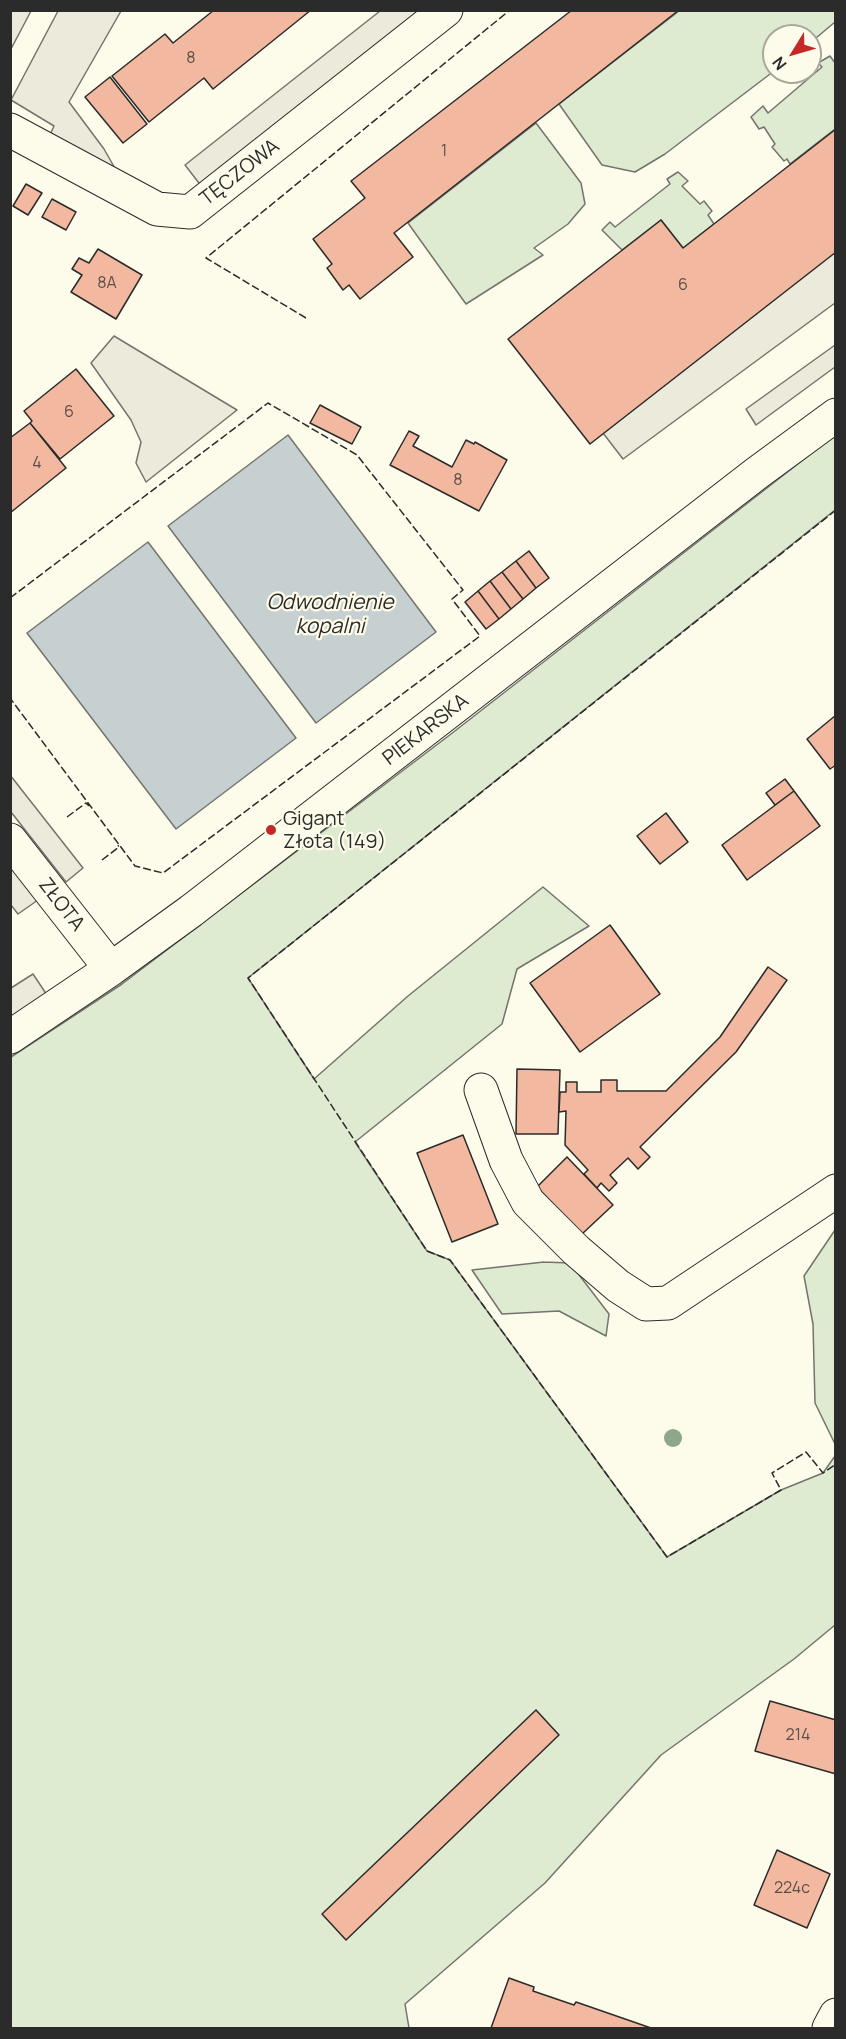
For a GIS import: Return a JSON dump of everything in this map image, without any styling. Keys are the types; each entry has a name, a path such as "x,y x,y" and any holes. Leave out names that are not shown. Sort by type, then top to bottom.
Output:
{"street":[{"name":"TĘCZOWA","path":"10,130 157,209 190,212 446,10"},
{"name":"PIEKARSKA","path":"10,1037 191,912 757,473 836,415"},
{"name":"ZŁOTA","path":"10,840 111,969"},
{"path":"481,1090 506,1160 528,1202 576,1250 618,1286 646,1304 668,1303 836,1191"},
{"path":"829,2028 836,2015"}],"green space":[{"path":"679,11 835,11 835,22 822,33 822,24 762,24 762,80 665,154 635,172 602,165 559,104"},
{"path":"830,56 835,63 835,129 790,164 787,159 784,161 772,147 775,144 764,127 759,129 751,117 763,106 768,113 802,84 822,84 822,61"},
{"path":"536,123 581,183 585,204 568,224 534,248 543,255 466,304 408,223"},
{"path":"678,172 688,181 682,186 700,204 704,201 712,211 708,215 714,224 683,248 661,220 622,250 602,230 610,222 615,227 670,184 667,179"},
{"path":"835,435 835,510 248,978 314,1079 408,996 543,887 589,926 517,969 502,1024 355,1142 427,1251 450,1260 667,1557 781,1490 823,1473 835,1456 835,1625 794,1659 661,1755 545,1883 405,2004 409,2028 11,2028 11,1057 122,984 451,734"},
{"path":"835,1230 835,1444 815,1403 813,1324 804,1276"},
{"path":"544,1262 570,1263 609,1314 606,1336 559,1311 502,1314 472,1270"}],"shaded area":[{"path":"10,11 31,11 11,49"},
{"path":"58,11 121,11 69,102 104,149 129,193 44,148 54,126 11,100"},
{"path":"380,11 446,11 209,196 185,165"},
{"path":"835,252 835,303 623,459 603,433"},
{"path":"114,336 237,410 146,482 136,463 141,442 131,420 91,363"},
{"path":"835,345 835,367 756,425 746,409"},
{"path":"10,775 83,868 66,882 11,812"},
{"path":"10,865 38,900 18,914 11,905"},
{"path":"33,974 47,995 11,1018 11,988"}],"water":[{"name":"Odwodnienie kopalni","path":"288,435 436,632 316,723 168,526"},
{"name":"Odwodnienie kopalni","path":"148,542 296,738 176,829 27,633"}],"building":[{"path":"214,10 311,10 213,89 204,78 149,122 112,76 165,34 173,43"},
{"path":"572,10 679,10 394,233 413,257 360,299 349,285 343,290 327,268 332,264 313,239 365,198 351,181"},
{"path":"110,77 147,124 123,143 85,97"},
{"path":"836,129 836,252 590,444 508,339 661,220 683,248"},
{"path":"26,184 42,193 28,215 13,206"},
{"path":"52,199 76,212 66,230 42,217"},
{"path":"98,249 142,275 116,319 71,292 82,275 72,269 79,258 89,263"},
{"path":"76,369 114,416 60,459 30,423 32,421 24,411"},
{"path":"320,405 361,427 352,444 310,423"},
{"path":"30,423 66,468 10,513 10,438"},
{"path":"409,431 419,436 413,446 452,467 466,440 474,444 475,442 507,460 479,511 390,465"},
{"path":"529,551 549,578 536,588 516,561"},
{"path":"516,561 536,588 523,599 502,572"},
{"path":"502,572 523,599 511,609 490,581"},
{"path":"490,581 511,609 499,619 478,591"},
{"path":"478,591 499,619 486,629 465,602"},
{"path":"836,715 836,765 830,769 807,739"},
{"path":"785,779 794,791 775,805 766,793"},
{"path":"794,791 820,826 747,880 722,845"},
{"path":"666,813 688,842 660,864 637,836"},
{"path":"610,925 660,994 580,1052 530,983"},
{"path":"768,967 787,980 736,1052 640,1147 650,1157 638,1169 628,1158 610,1175 617,1183 609,1191 601,1183 597,1188 584,1174 588,1170 565,1145 566,1111 559,1112 560,1092 566,1092 566,1082 577,1082 577,1092 601,1092 601,1080 617,1080 617,1091 666,1091 720,1037"},
{"path":"517,1069 560,1070 558,1134 516,1134"},
{"path":"463,1135 498,1224 452,1242 417,1153"},
{"path":"567,1157 613,1205 582,1234 537,1187"},
{"path":"770,1701 836,1720 836,1774 755,1751"},
{"path":"536,1710 559,1735 346,1940 322,1914"},
{"path":"777,1850 830,1874 807,1928 754,1905"},
{"path":"509,1978 534,1987 533,1991 574,2005 576,2002 651,2028 491,2028"}],"fence":[{"path":"306,318 206,258 510,10"},
{"path":"10,598 268,403 357,455 463,590 452,599 480,636 163,873 135,866 10,698"},
{"path":"836,510 248,978 427,1251 450,1260 667,1557 781,1490 772,1473 806,1452 823,1473 836,1464"},
{"path":"67,817 86,803 89,806"},
{"path":"102,860 119,847 118,845"}],"place":[{"name":"Gigant Złota (149)","path":"271,830"}]}
